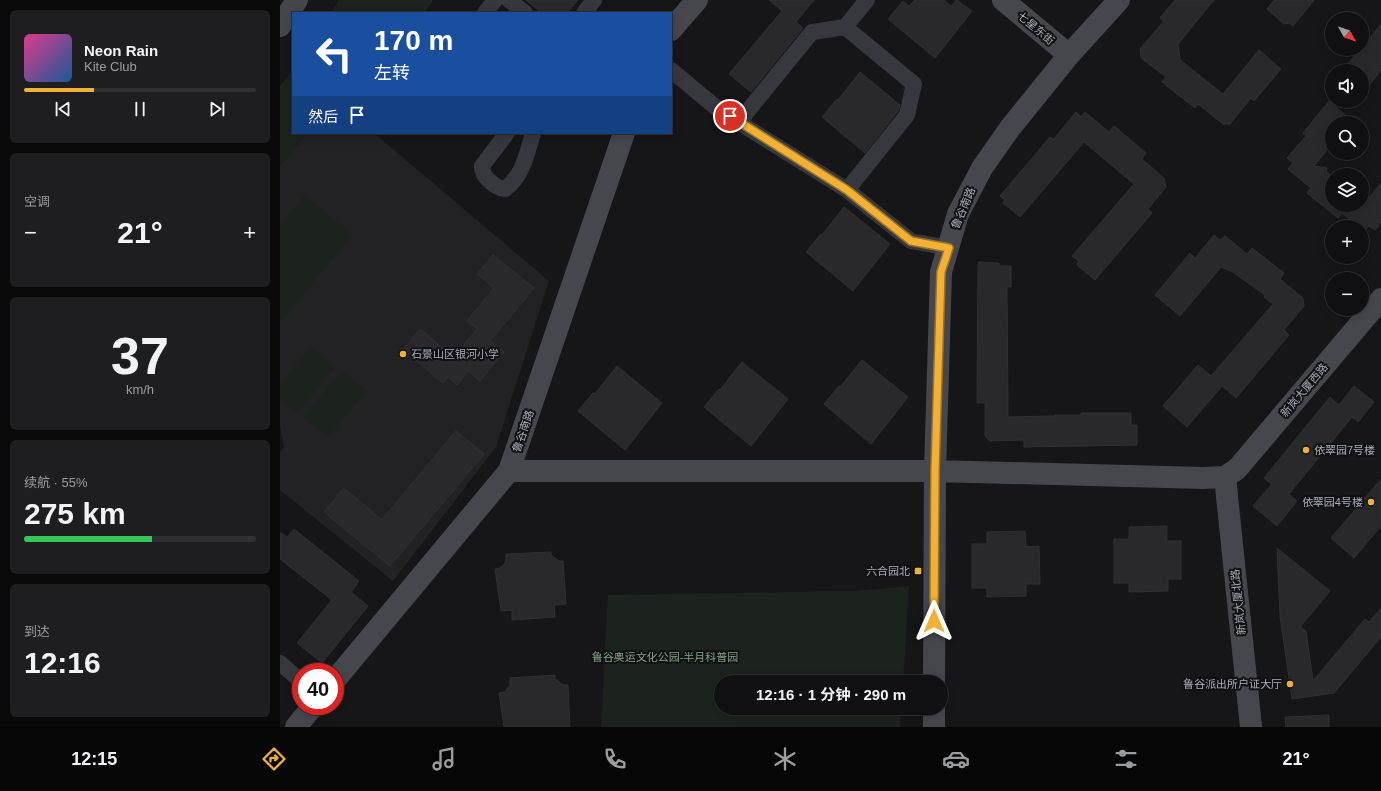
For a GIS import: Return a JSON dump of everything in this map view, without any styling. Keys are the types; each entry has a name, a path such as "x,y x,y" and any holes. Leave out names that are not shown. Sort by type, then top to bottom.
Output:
{"street":[{"path":"280,26 297,0"},
{"path":"486,12 495,0"},
{"path":"509,0 524,12"},
{"path":"585,12 594,0"},
{"path":"672,29 697,0"},
{"path":"740,123 746,113 812,32 845,27 867,0"},
{"name":"七星东街","path":"1003,0 1069,55"},
{"name":"鲁谷南路","path":"934,675 935,471 941,272 958,214 982,168 1010,128 1069,55 1119,0"},
{"path":"845,27 914,84 907,115 847,190"},
{"path":"672,71 719,110 847,190 911,241 949,248"},
{"path":"506,134 482,166 484,176 500,188 505,189 509,186 522,168 533,134"},
{"name":"鲁谷南路","path":"344,669 509,471 624,134"},
{"name":"新岚大厦西路","path":"1225,477 1237,469 1381,299"},
{"path":"509,471 935,471 1204,478 1225,477"},
{"name":"新岚大厦北路","path":"1225,477 1251,727"},
{"path":"280,663 292,673"},
{"path":"296,727 306,715"},
{"path":"934,715 934,727"}],"shaded area":[{"name":"石景山区银河小学","path":"306,134 375,134 549,281 496,447 393,581 280,490 280,452 284,447 280,426 280,165"}],"green space":[{"path":"339,0 433,0 426,12 332,12"},
{"path":"292,71 292,134 306,134 280,165 280,86"},
{"path":"305,195 353,235 280,322 280,224"},
{"path":"311,346 336,367 297,413 280,399 280,384"},
{"path":"342,371 367,391 328,437 303,417"},
{"name":"鲁谷奥运文化公园-半月科普园","path":"909,586 903,675 714,675 714,715 901,715 900,727 601,727 608,595 857,591"}],"building":[{"path":"526,0 578,0 568,12 540,12"},
{"path":"769,0 814,0 796,22 803,28 751,92 729,74 782,11"},
{"path":"915,0 944,0 951,6 957,0 972,11 935,58 888,19 903,1 909,6"},
{"path":"1175,0 1214,0 1178,44 1180,60 1223,94 1259,50 1281,69 1254,101 1251,98 1230,124 1223,124 1198,104 1195,108 1162,82 1166,77 1141,58 1140,49 1164,21 1160,18"},
{"path":"1274,0 1314,0 1293,26 1289,23 1284,24 1267,9"},
{"path":"1381,24 1381,70 1369,86 1369,64 1348,64 1354,56 1369,56 1369,39"},
{"path":"860,72 900,105 898,111 865,153 822,117 837,99 838,100"},
{"path":"1325,106 1325,108 1337,108 1347,116 1325,116 1325,153 1314,166 1327,168 1325,168 1325,208 1307,193 1311,188 1288,169 1293,163 1287,158 1306,136 1303,133"},
{"path":"1076,112 1081,117 1085,112 1109,132 1114,126 1146,153 1142,159 1164,178 1166,187 1148,209 1152,213 1095,280 1077,265 1079,261 1072,256 1134,184 1084,142 1020,217 1003,203 1005,200 1000,196 1050,137 1053,140"},
{"path":"1381,183 1381,222 1375,230 1369,226 1369,220 1350,220 1342,213 1338,218 1331,212 1369,212 1369,198"},
{"path":"844,207 890,244 853,291 806,252 821,234 822,235"},
{"path":"1214,235 1220,240 1225,236 1247,254 1252,248 1284,273 1280,279 1303,298 1304,306 1284,330 1289,335 1236,398 1222,386 1187,427 1163,406 1198,365 1211,376 1273,304 1264,297 1265,295 1233,272 1221,267 1180,316 1155,295 1190,253 1195,258"},
{"path":"493,255 534,288 490,341 504,352 480,381 468,371 457,385 448,377 443,383 403,350 420,329 454,357 477,329 467,321 494,288 477,274"},
{"path":"978,262 999,263 999,266 1011,266 1011,287 1007,287 1008,417 1081,415 1081,413 1131,413 1131,425 1137,425 1137,445 1024,447 1024,440 990,441 985,436 985,403 977,403"},
{"path":"862,360 908,397 871,444 824,404"},
{"path":"742,362 788,399 751,446 704,407 719,389 720,390"},
{"path":"617,366 662,403 625,450 578,411 593,393 595,394"},
{"name":"依翠园7号楼","path":"1354,386 1374,402 1358,422 1352,417 1289,494 1297,501 1277,526 1253,506 1272,484 1264,478 1330,397 1339,405"},
{"path":"456,431 484,454 390,566 324,512 344,488 382,520"},
{"name":"依翠园4号楼","path":"1381,479 1381,526 1354,558 1331,538"},
{"path":"1167,526 1167,541 1181,541 1181,579 1168,579 1168,591 1129,592 1129,583 1114,583 1114,539 1129,539 1129,527"},
{"path":"294,529 359,581 351,592 368,606 322,663 297,643 332,600 280,559 280,532 287,537"},
{"path":"1025,531 1026,547 1039,546 1040,584 1026,584 1026,596 987,597 987,588 972,588 972,544 987,544 987,532"},
{"path":"1277,548 1330,591 1300,627 1306,631 1313,681 1365,619 1369,622 1381,608 1381,637 1334,693 1292,699 1280,616"},
{"path":"551,552 551,555 559,561 563,561 566,604 554,605 555,617 512,620 512,610 501,611 495,569 500,568 506,562 506,554"},
{"path":"555,675 555,679 563,685 568,685 570,727 504,727 499,693 505,692 510,685 510,678"},
{"path":"1329,715 1329,727 1286,727 1285,717"}],"place":[{"name":"石景山区银河小学","path":"403,354"},
{"name":"依翠园7号楼","path":"1306,450"},
{"name":"依翠园4号楼","path":"1371,502"},
{"name":"六合园北","path":"918,571"},
{"name":"鲁谷派出所户证大厅","path":"1290,684"}],"route":[{"path":"730,116 847,190 911,241 949,248 941,272 935,471 934,621"}]}
